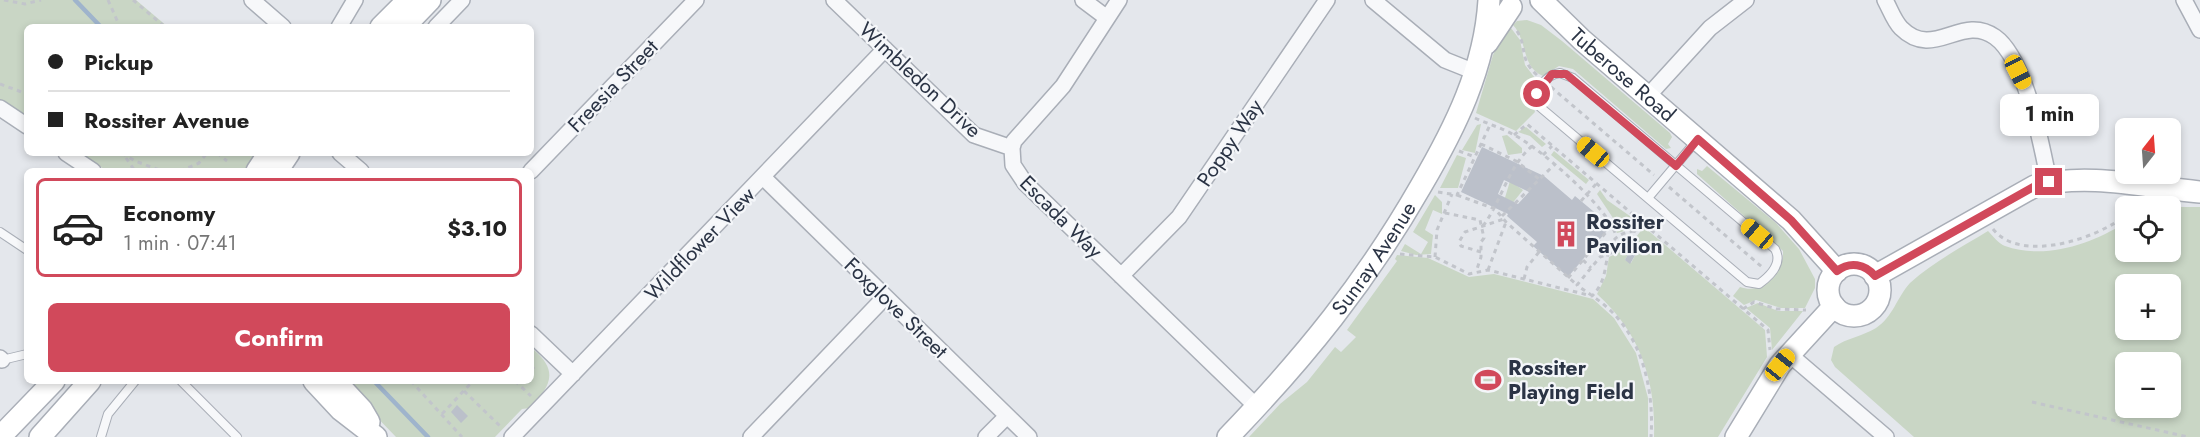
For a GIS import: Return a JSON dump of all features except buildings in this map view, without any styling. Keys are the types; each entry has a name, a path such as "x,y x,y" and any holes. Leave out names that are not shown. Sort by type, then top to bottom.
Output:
{"street":[{"path":"252,0 280,24"},
{"path":"341,24 355,0"},
{"path":"384,24 408,0"},
{"path":"407,24 430,0"},
{"path":"439,24 462,0"},
{"name":"Freesia Street","path":"534,168 696,0"},
{"name":"Wimbledon Drive","path":"834,0 974,135 1012,148"},
{"path":"1083,0 1107,18"},
{"name":"Escada Way","path":"1119,0 1063,86 1018,136 1012,148 1012,165 1019,176 1257,407"},
{"name":"Poppy Way","path":"1121,276 1184,211 1326,0"},
{"path":"1373,0 1445,60 1478,63"},
{"name":"Sunray Avenue","path":"1478,63 1489,0"},
{"path":"1503,4 1526,5 1533,0"},
{"name":"Tuberose Road","path":"1541,0 1568,27 1791,220 1837,271"},
{"path":"1648,96 1710,28 1746,0"},
{"path":"1885,0 1898,24 1912,36 1936,41 1960,31 1972,29 1990,34 2001,42 2028,92 2049,182"},
{"path":"2184,0 2200,30"},
{"name":"Sunray Avenue","path":"1228,437 1325,330 1388,241 1447,143 1503,4"},
{"name":"Wildflower View","path":"515,432 764,178 885,49"},
{"path":"0,108 24,124"},
{"path":"70,156 88,168"},
{"path":"344,156 358,168"},
{"name":"Foxglove Street","path":"764,178 1029,437"},
{"path":"1875,276 2035,186 2049,182 2081,180 2200,192"},
{"path":"1849,265 1857,265 1866,267 1875,276 1880,289 1879,298 1868,312 1852,316 1844,314 1834,306 1828,288 1837,271 1849,265"},
{"path":"751,437 885,297"},
{"path":"1736,437 1780,356 1834,306"},
{"path":"534,337 573,374"},
{"path":"1780,356 1886,437"},
{"path":"0,437 51,384"},
{"path":"40,437 87,384"},
{"path":"317,384 341,410 377,437"},
{"path":"338,384 362,410 377,437"},
{"path":"986,437 1007,416"}],"lane":[{"path":"1560,73 1573,78 1775,249 1778,259 1770,274 1759,284 1747,282 1648,198 1540,107 1537,94 1552,74 1560,73"},
{"path":"1648,198 1698,139"},
{"path":"0,232 24,248"},
{"path":"1,359 24,355"},
{"path":"101,437 108,414 133,384"},
{"path":"184,384 237,437"}],"path":[{"path":"4,0 25,4 41,0"},
{"path":"108,0 119,24"},
{"path":"133,0 161,24"},
{"path":"1515,29 1521,39 1527,64 1540,78"},
{"path":"0,84 24,93"},
{"path":"1548,84 1656,177"},
{"path":"1471,116 1514,135 1543,155 1587,195 1612,225 1617,236"},
{"path":"1457,195 1490,124"},
{"path":"1514,135 1527,124 1768,330 1780,356"},
{"path":"1481,144 1516,161 1539,179"},
{"path":"1483,226 1495,209 1516,161 1532,146"},
{"path":"1543,155 1552,146"},
{"path":"1458,150 1475,157"},
{"path":"125,156 155,168"},
{"path":"187,168 199,163 205,156"},
{"path":"221,156 227,161"},
{"path":"1488,270 1504,219 1554,165"},
{"path":"1581,201 1596,184"},
{"path":"1668,186 1770,274"},
{"path":"1434,191 1457,195 1495,209 1568,278 1613,313 1636,347 1649,388 1651,437"},
{"path":"1435,257 1437,230 1452,194"},
{"path":"1445,213 1480,220 1483,226 1482,252 1476,272"},
{"path":"1482,252 1461,246 1459,242 1465,232 1504,219"},
{"path":"1990,225 2007,242 2024,246 2053,245 2073,241 2115,220"},
{"path":"1577,285 1600,257 1624,248 1641,221"},
{"path":"1568,278 1612,225"},
{"path":"1592,296 1604,280 1607,254 1617,236 1635,231"},
{"path":"1624,248 1629,252"},
{"path":"1523,279 1527,267 1539,252"},
{"path":"1395,253 1435,257 1469,274 1488,270 1592,296"},
{"path":"1583,260 1591,268"},
{"path":"1743,309 1754,302 1777,309 1808,310"},
{"path":"414,384 462,437"},
{"path":"441,414 470,384"},
{"path":"520,384 531,396"},
{"path":"464,390 515,432"},
{"path":"2032,402 2188,437"}],"green space":[{"path":"0,0 136,0 164,24 24,24 24,116 0,100"},
{"path":"1527,20 1541,25 1562,41 1670,133 1672,137 1668,144 1671,148 1666,149 1573,69 1559,66 1543,76 1536,72 1528,60 1518,31 1513,25 1517,21"},
{"path":"1511,28 1520,40 1525,65 1538,82 1531,98 1535,112 1516,131 1476,113 1493,55 1506,30"},
{"path":"1481,124 1475,153 1462,150 1477,125"},
{"path":"1526,127 1546,144 1542,147 1530,136 1518,132"},
{"path":"1507,135 1522,148 1522,153 1508,155 1502,136"},
{"path":"1554,151 1589,180 1586,184 1551,155"},
{"path":"1457,155 1466,158 1458,188 1440,188"},
{"path":"84,156 260,156 252,168 102,168"},
{"path":"1707,166 1776,223 1799,249 1815,279 1815,288 1805,308 1781,308 1756,300 1744,305 1733,296 1740,287 1757,288 1770,281 1780,267 1783,251 1697,174 1697,169 1702,171"},
{"path":"1510,181 1523,190 1511,205 1504,201"},
{"path":"1600,190 1607,200 1637,221 1632,229 1617,233 1613,225 1615,221 1597,194"},
{"path":"1435,195 1442,202 1442,214 1433,210 1425,230 1433,235 1431,254 1416,255 1401,251 1405,244 1421,254 1428,242 1413,232"},
{"path":"2181,207 2200,207 2200,437 1914,437 1835,367 1831,360 1834,347 1871,331 1882,323 1910,283 1919,275 1988,231 2005,246 2036,251 2068,248 2115,229 2115,262 2181,262"},
{"path":"1644,227 1765,330 1767,357 1718,437 1654,437 1652,396 1642,359 1624,325 1597,294 1606,276 1609,257 1622,251 1628,254 1625,260 1631,263 1637,252 1631,249 1630,251 1628,247"},
{"path":"1397,255 1428,258 1469,277 1494,274 1593,299 1614,318 1636,353 1648,398 1648,437 1249,437 1280,404 1307,382 1335,347 1341,352 1356,337 1347,330 1397,261 1395,259"},
{"path":"1758,303 1778,311 1803,311 1772,350 1770,328 1746,308"},
{"path":"534,350 547,366 549,380 542,394 530,408 522,409 495,437 396,437 345,384 534,384"}],"waterway":[{"path":"75,0 98,24"},
{"path":"377,384 428,437"}],"place":[{"name":"Rossiter Pavilion","path":"1566,234"},
{"name":"Rossiter Playing Field","path":"1488,380"}],"route":[{"path":"1537,94 1539,88 1552,74 1566,74 1676,166 1698,139 1791,220 1837,271 1849,265 1857,265 1866,267 1875,276 1904,257 2035,186 2049,182"}]}
